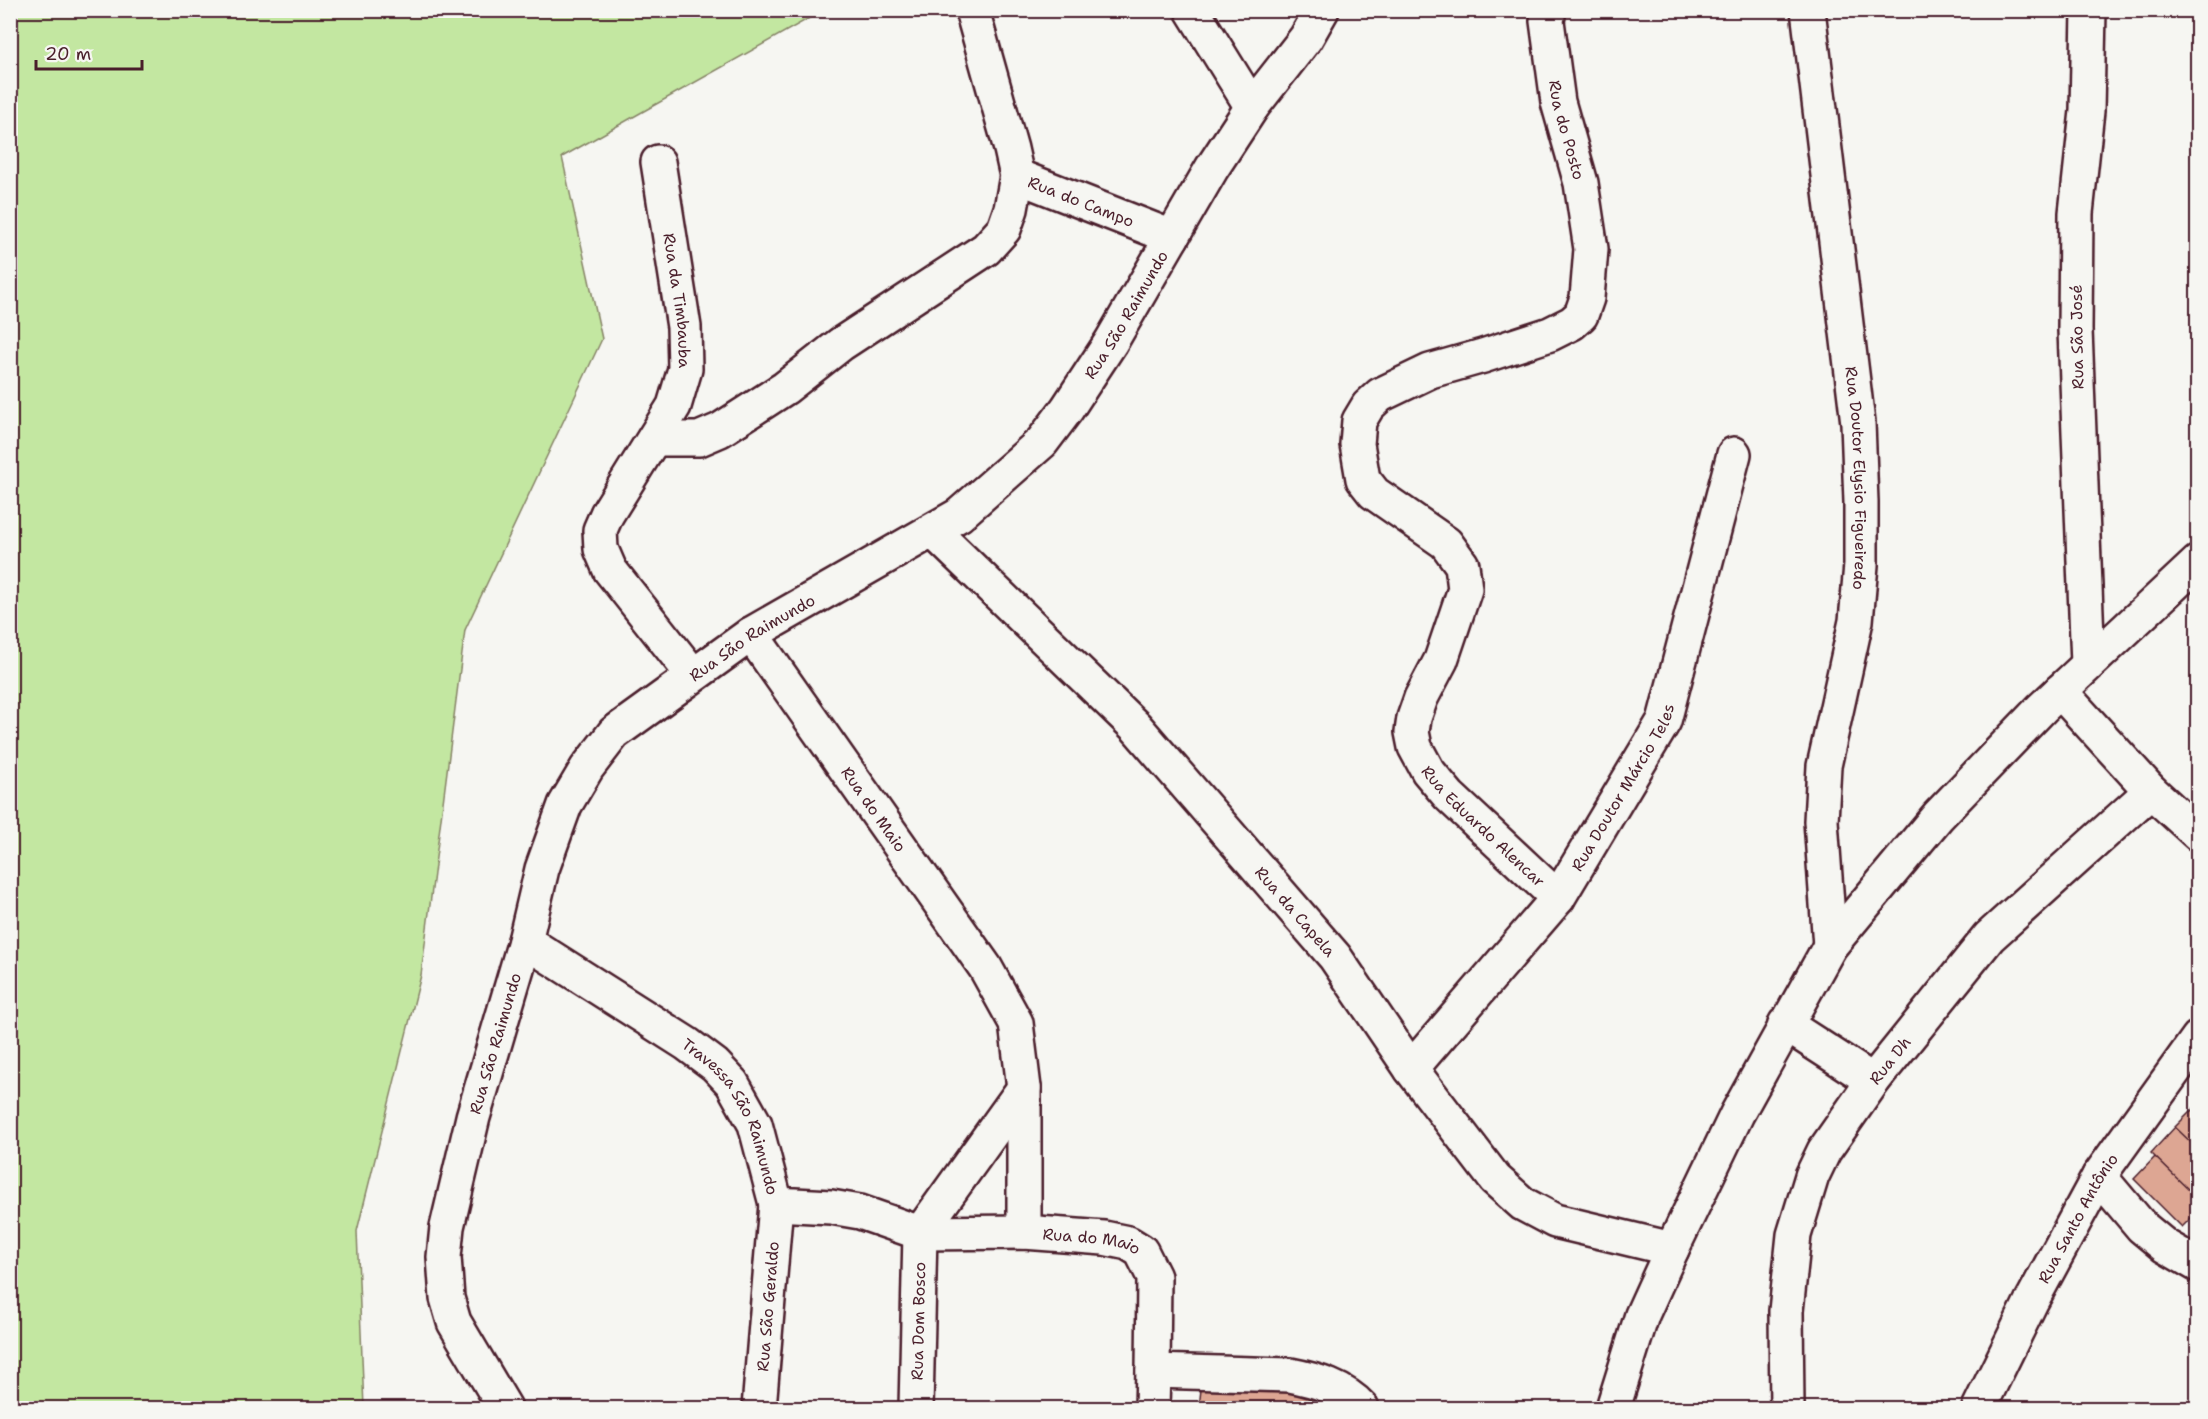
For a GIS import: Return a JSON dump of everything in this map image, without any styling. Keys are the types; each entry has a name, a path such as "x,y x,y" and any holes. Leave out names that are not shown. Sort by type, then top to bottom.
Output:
{"street":[{"name":"Rua do Campo","path":"972,10 1017,176 1172,237"},
{"path":"1192,10 1252,107"},
{"name":"Rua São Raimundo","path":"493,1402 454,1322 447,1298 444,1257 447,1227 454,1191 525,941 545,858 565,805 587,768 614,733 693,675 751,634 959,515 1042,442 1112,342 1212,168 1252,107 1306,38 1322,10"},
{"name":"Rua do Posto","path":"1415,747 1412,732 1414,718 1421,698 1442,660 1465,590 1465,579 1462,565 1446,543 1374,493 1363,479 1357,444 1359,422 1368,406 1380,395 1407,381 1430,371 1550,334 1572,323 1581,315 1587,298 1591,249 1581,183 1558,102 1547,21 1549,10"},
{"name":"Rua Doutor Elysio Figueiredo","path":"1808,10 1858,423 1862,502 1862,565 1856,621 1824,766 1821,821 1830,946"},
{"name":"Rua São José","path":"2088,664 2075,330 2076,213 2087,111 2089,10"},
{"name":"Rua da Timbauba","path":"658,162 684,327 685,369 674,406 607,514 600,530 602,549 610,570 693,675"},
{"path":"654,439 699,439 720,430 785,388 841,344 987,249 1004,229 1017,176"},
{"name":"Rua Doutor Márcio Teles","path":"1411,1069 1558,898 1664,721 1734,454"},
{"name":"Rua da Capela","path":"933,531 1136,727 1335,957 1411,1069 1495,1179 1523,1204 1555,1221 1672,1248"},
{"path":"1613,1408 1642,1315 1672,1248 1737,1114 1830,946 1938,816 2060,691 2198,562"},
{"name":"Rua do Maio","path":"751,634 985,967 1016,1023 1024,1088 1024,1232 1104,1238 1128,1243 1141,1251 1154,1278 1152,1408"},
{"path":"2060,691 2151,791 2198,834"},
{"name":"Rua Eduardo Alencar","path":"1415,747 1428,771 1449,796 1558,898"},
{"name":"Rua Dh","path":"1786,1408 1786,1311 1794,1235 1812,1176 1824,1151 1873,1081 1989,937 2151,791"},
{"name":"Travessa São Raimundo","path":"525,941 687,1044 715,1065 732,1083 755,1124 776,1204 831,1207 860,1212 920,1233 1024,1232"},
{"path":"1785,1024 1873,1081"},
{"name":"Rua Santo Antônio","path":"1979,1408 2031,1302 2099,1176 2198,1038"},
{"path":"920,1233 1024,1088"},
{"path":"2099,1176 2142,1227 2165,1246 2198,1265"},
{"name":"Rua São Geraldo","path":"759,1408 776,1204"},
{"name":"Rua Dom Bosco","path":"916,1408 920,1233"},
{"path":"1153,1371 1290,1374 1336,1389 1362,1408"}],"green space":[{"path":"10,11 822,11 562,157 602,339 465,630 421,975 357,1231 364,1408 11,1408"}],"building":[{"path":"2198,1104 2198,1149 2175,1127"},
{"path":"2175,1127 2198,1149 2198,1185 2191,1192 2151,1153"},
{"path":"2155,1157 2191,1192 2198,1185 2198,1211 2182,1227 2134,1179"},
{"path":"1202,1380 1345,1399 1345,1408 1199,1408"}]}
